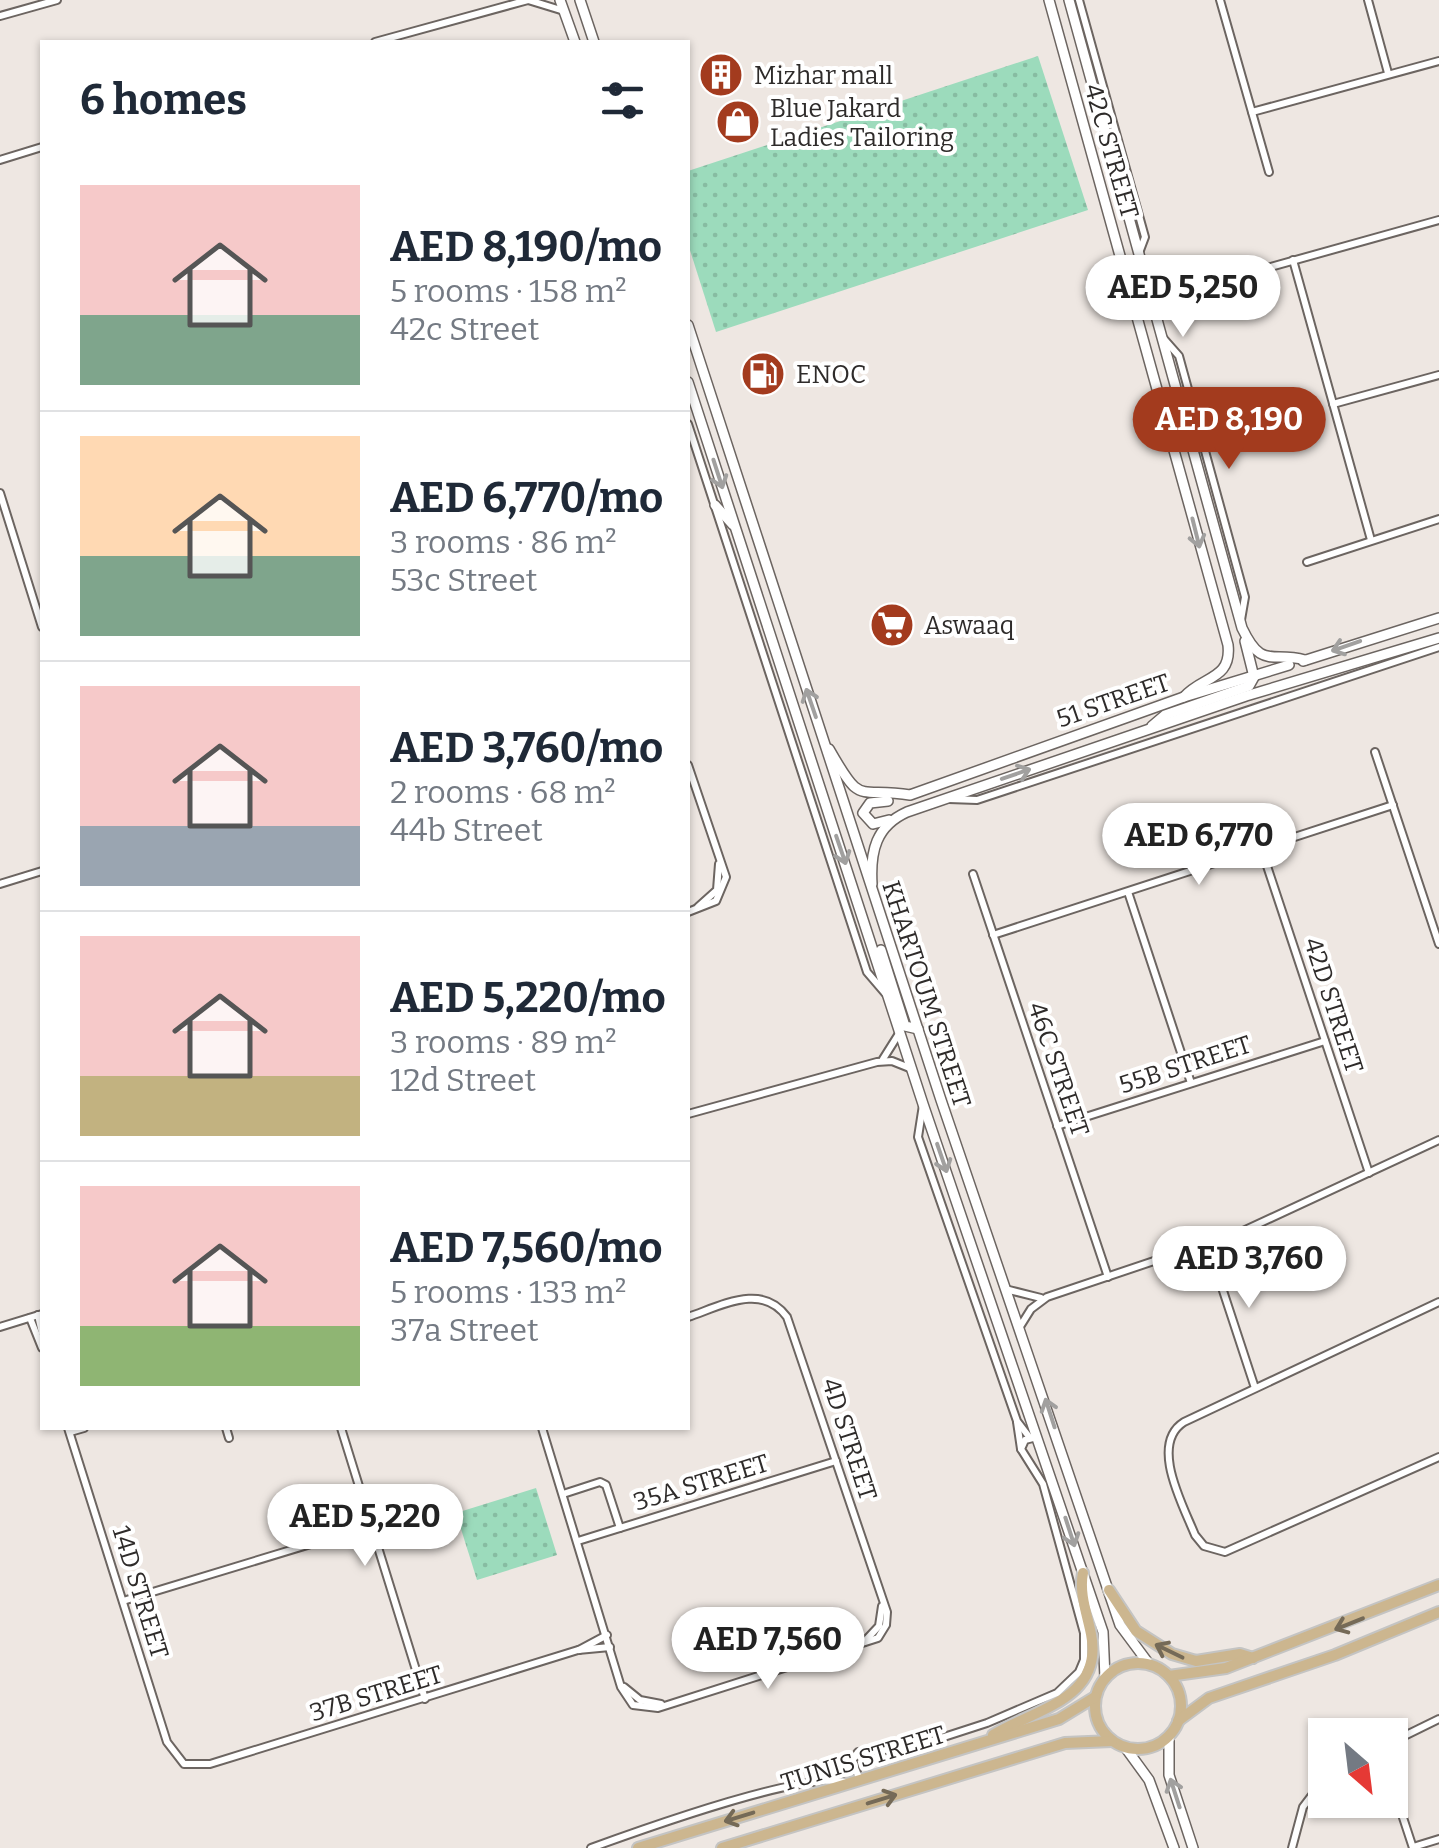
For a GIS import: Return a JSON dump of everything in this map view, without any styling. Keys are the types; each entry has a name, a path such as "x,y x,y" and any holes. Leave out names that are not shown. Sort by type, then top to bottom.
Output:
{"main road":[{"path":"580,0 593,40"},
{"name":"42C STREET","path":"1049,0 1229,657 1220,674 1184,696"},
{"name":"42C STREET","path":"1068,0 1254,674"},
{"path":"562,6 573,40"},
{"name":"KHARTOUM STREET","path":"690,331 873,896 1108,1590 1124,1634 1149,1664"},
{"name":"KHARTOUM STREET","path":"690,388 892,998 923,1104 1105,1640 1105,1678"},
{"path":"715,505 736,529"},
{"path":"751,572 768,567"},
{"path":"1206,572 1219,594 1225,596 1232,590"},
{"name":"51 STREET","path":"825,743 847,781 858,790 874,796 910,795 1184,696 1439,618"},
{"path":"1241,625 1254,649 1267,659 1304,660"},
{"name":"51 STREET","path":"892,819 943,798 1150,729 1439,638"},
{"path":"1150,729 1165,715 1246,688 1254,674"},
{"path":"892,819 869,823 864,809 870,803 910,795"},
{"path":"873,896 873,850 892,819"},
{"path":"871,936 891,972 906,1026 918,1029"},
{"path":"982,1742 1067,1698 1084,1682 1093,1650 1082,1590 1083,1572"},
{"path":"1169,1676 1206,1674 1254,1658 1439,1585"},
{"path":"1108,1590 1136,1631 1172,1654 1204,1662 1236,1654 1254,1658"},
{"path":"1125,1747 1148,1748 1168,1736 1178,1722 1209,1698 1335,1655 1439,1612"},
{"path":"1174,1848 1150,1780 1125,1747 1112,1740 1097,1721 1095,1697 1105,1678 1130,1664 1149,1664 1169,1676 1180,1697 1178,1722"},
{"name":"TUNIS STREET","path":"638,1848 1067,1716 1095,1697"},
{"path":"1168,1736 1169,1775 1193,1848"},
{"name":"TUNIS STREET","path":"722,1848 1065,1743 1112,1740"}],"street":[{"path":"0,18 57,0"},
{"path":"382,40 528,0 562,6"},
{"path":"1079,0 1145,236 1139,253"},
{"path":"1220,0 1269,172"},
{"path":"1368,0 1388,73"},
{"path":"1252,112 1439,61"},
{"path":"0,160 40,148"},
{"path":"1158,320 1169,300 1188,290 1439,220"},
{"path":"1293,260 1371,540"},
{"path":"1146,276 1165,288 1188,290"},
{"path":"1163,338 1179,356 1240,578 1246,606 1241,625"},
{"path":"1333,404 1439,375"},
{"path":"690,430 867,972 892,998"},
{"path":"0,494 40,620"},
{"path":"1307,562 1439,520"},
{"path":"943,798 976,800 1439,647"},
{"path":"1374,752 1439,941"},
{"path":"690,771 725,872 720,891 708,908 690,911"},
{"path":"993,935 1392,806"},
{"name":"42D STREET","path":"1261,848 1369,1174"},
{"path":"0,884 40,872"},
{"name":"46C STREET","path":"973,874 1108,1277"},
{"path":"1128,892 1191,1084"},
{"path":"877,1062 890,1052 900,1031"},
{"name":"55B STREET","path":"1058,1126 1325,1040"},
{"path":"690,1113 877,1062 892,1061 912,1069"},
{"path":"590,1848 655,1824 814,1780 854,1782 852,1761 858,1752 910,1748 987,1723 1057,1693 1079,1672 1084,1660 1084,1633 1043,1484 1020,1449 1016,1421 918,1137 923,1104"},
{"path":"1020,1326 1031,1308 1047,1297 1208,1245 1439,1140"},
{"path":"1208,1245 1256,1388"},
{"path":"1009,1290 1027,1297 1047,1297"},
{"name":"4D STREET","path":"610,1647 621,1682 639,1704 654,1709 858,1645 882,1627 888,1616 790,1322 768,1299 754,1297 690,1316"},
{"path":"1439,1302 1184,1422 1168,1438 1167,1454 1193,1531 1213,1550 1238,1550 1439,1457"},
{"path":"0,1327 37,1315"},
{"path":"1016,1421 1034,1437 1020,1449"},
{"name":"14D STREET","path":"69,1430 167,1742 184,1764"},
{"path":"227,1430 229,1438"},
{"path":"341,1430 425,1699"},
{"path":"543,1430 610,1647"},
{"name":"35A STREET","path":"578,1541 836,1462"},
{"path":"563,1494 600,1482 606,1485 620,1528"},
{"path":"123,1601 371,1526"},
{"name":"37B STREET","path":"184,1764 210,1764 425,1699 578,1650 606,1635"},
{"name":"37B STREET","path":"578,1650 610,1647"},
{"path":"1408,1734 1439,1719"},
{"path":"1292,1848 1308,1800"},
{"path":"1403,1818 1413,1848 1439,1838"}],"green space":[{"path":"1038,56 1088,210 716,332 690,250 690,170"},
{"path":"536,1488 557,1555 477,1580 456,1513"}],"place":[{"name":"Mizhar mall","path":"721,75"},
{"name":"Blue Jakard Ladies Tailoring","path":"738,122"},
{"name":"ENOC","path":"763,374"},
{"name":"Aswaaq","path":"892,625"}]}
